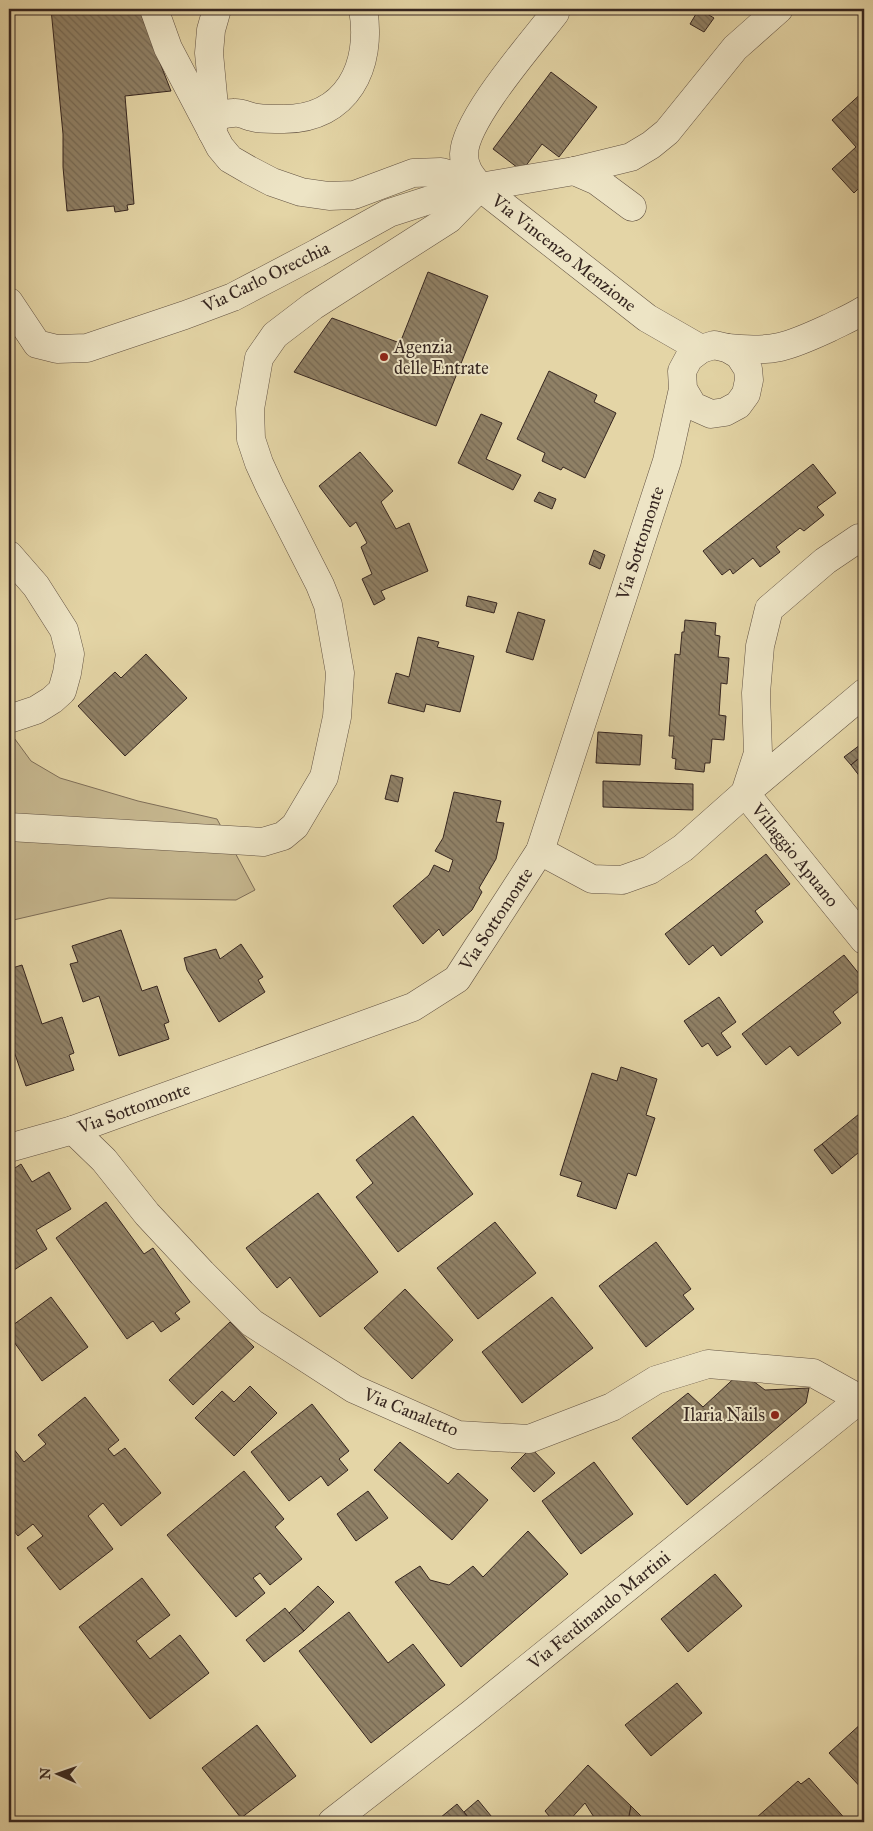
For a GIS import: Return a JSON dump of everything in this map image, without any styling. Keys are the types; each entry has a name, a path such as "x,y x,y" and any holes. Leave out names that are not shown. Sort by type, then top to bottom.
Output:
{"street":[{"path":"154,9 168,48 214,124"},
{"path":"217,9 211,30 209,53 214,124 220,147 230,159 272,182 301,192 329,196 354,195 413,173 440,172 466,179 480,187"},
{"path":"214,124 234,112 257,118 286,119 312,116 330,107 347,93 362,63 365,45 364,9"},
{"path":"480,187 467,172 464,154 467,139 476,120 495,90 555,14 556,9"},
{"path":"9,827 263,842 283,836 294,826 324,777 337,717 340,673 330,614 320,585 270,487 251,439 250,409 259,358 275,335 313,306 449,219 480,187 574,171 631,157 651,145 667,132 735,48 780,9"},
{"path":"574,171 597,181 632,207"},
{"name":"Via Carlo Orecchia","path":"9,302 37,344 57,349 88,348 185,316 233,297 389,213 442,196 480,187"},
{"name":"Via Vincenzo Menzione","path":"480,187 647,318 714,348"},
{"path":"714,348 739,355 748,368 750,380 746,394 738,405 725,412 711,414 693,406 682,380 689,358 714,348 753,351 777,349 799,342 864,310"},
{"name":"Via Vincenzo Menzione","path":"647,318 682,380"},
{"name":"Via Sottomonte","path":"9,1148 74,1130 413,1007 457,979 540,851 667,461 682,380"},
{"name":"Via Sottomonte","path":"667,461 711,414"},
{"name":"Villaggio Apuano","path":"745,793 758,753 756,692 760,646 769,609 825,561 859,538 864,538"},
{"path":"9,555 36,586 64,630 70,654 68,673 62,691 36,710 9,719"},
{"name":"Villaggio Apuano","path":"540,851 592,879 622,880 650,870 683,848 864,693"},
{"name":"Villaggio Apuano","path":"745,793 864,940"},
{"name":"Via Canaletto","path":"74,1130 104,1160 147,1214 252,1323 354,1389 458,1435 529,1439 612,1407 656,1380 708,1364 813,1373 862,1398"},
{"name":"Via Ferdinando Martini","path":"332,1822 471,1714 862,1398"}],"shaded area":[{"path":"9,731 31,761 60,778 138,801 217,819 255,890 236,900 109,898 9,921"}],"building":[{"path":"51,9 139,9 171,91 125,96 134,204 127,205 128,210 115,212 114,206 67,211 63,167 63,134"},
{"path":"699,9 714,18 704,32 690,24"},
{"path":"551,72 597,107 559,157 542,144 522,171 493,149"},
{"path":"864,91 864,183 854,193 832,169 856,147 832,120"},
{"name":"Agenzia delle Entrate","path":"428,272 488,296 436,426 294,372 332,318 400,343"},
{"path":"549,371 597,395 594,402 616,413 585,478 563,467 561,470 542,461 545,453 517,439"},
{"path":"481,414 502,423 486,459 521,475 513,490 458,463"},
{"path":"360,452 393,491 381,502 396,529 409,523 428,571 381,591 385,599 374,605 362,579 372,574 361,547 367,543 356,522 350,527 319,486"},
{"path":"813,464 836,493 817,507 824,515 804,531 800,528 776,547 780,552 760,567 753,558 733,574 730,569 722,575 703,551"},
{"path":"539,492 556,499 552,509 534,501"},
{"path":"594,550 605,555 600,569 589,564"},
{"path":"468,596 497,603 494,613 466,606"},
{"path":"518,612 545,620 533,660 506,652"},
{"path":"685,620 716,623 715,635 720,636 718,657 729,658 727,684 721,683 719,715 726,716 724,740 712,739 710,763 705,763 704,772 675,769 676,759 672,758 674,736 669,736 675,654 680,655"},
{"path":"418,637 439,642 437,647 474,656 460,712 426,704 424,712 388,703 396,673 409,677"},
{"path":"146,654 187,698 125,756 78,706 115,672 121,678"},
{"path":"598,732 642,735 640,765 596,763"},
{"path":"864,742 864,754 851,765 844,757"},
{"path":"864,754 864,782 851,765"},
{"path":"391,775 403,778 398,802 385,799"},
{"path":"603,781 693,784 693,810 603,807"},
{"path":"454,792 501,801 496,822 504,823 496,859 479,888 482,892 472,910 443,936 439,929 423,944 393,906 429,875 434,865 449,872 453,860 435,851 443,838"},
{"path":"766,854 790,884 755,911 763,922 721,956 713,945 689,965 665,934"},
{"path":"121,930 142,991 157,986 169,1022 164,1024 169,1039 119,1056 99,996 83,1002 70,964 78,962 72,946"},
{"path":"241,944 263,977 258,980 265,992 219,1022 187,970 184,958 216,949 220,959"},
{"path":"844,955 864,980 864,987 833,1012 841,1023 798,1056 790,1046 766,1065 742,1034"},
{"path":"22,965 42,1024 62,1017 74,1053 69,1055 74,1070 26,1086 9,1037 9,969"},
{"path":"719,997 736,1022 721,1033 731,1047 717,1056 708,1043 702,1047 684,1021"},
{"path":"621,1067 657,1079 646,1115 655,1118 636,1176 628,1173 616,1209 577,1196 582,1182 560,1175 592,1073 617,1081"},
{"path":"864,1110 864,1148 841,1167 822,1144"},
{"path":"413,1116 473,1194 398,1252 356,1197 373,1183 356,1160"},
{"path":"822,1144 841,1167 832,1174 814,1150"},
{"path":"21,1164 32,1182 49,1172 71,1209 36,1230 47,1249 14,1270 9,1261 9,1172"},
{"path":"318,1193 378,1272 320,1317 290,1277 277,1288 246,1248"},
{"path":"106,1202 144,1254 153,1248 190,1302 175,1313 180,1319 161,1332 153,1321 127,1339 56,1238"},
{"path":"495,1222 536,1273 478,1319 437,1268"},
{"path":"656,1242 691,1289 683,1295 694,1309 646,1347 599,1286"},
{"path":"405,1289 453,1340 412,1379 364,1328"},
{"path":"51,1297 88,1347 42,1381 9,1335 9,1328"},
{"path":"552,1297 593,1348 522,1403 482,1352"},
{"path":"230,1322 254,1347 193,1405 169,1380"},
{"path":"741,1372 765,1390 809,1388 806,1403 687,1505 632,1438 688,1393 703,1407"},
{"path":"250,1386 277,1413 234,1456 195,1418 222,1391 234,1402"},
{"path":"85,1397 119,1440 108,1449 114,1456 125,1448 161,1493 121,1526 103,1503 88,1516 113,1549 60,1590 27,1548 43,1536 33,1524 18,1536 9,1525 9,1452 13,1448 24,1462 46,1444 38,1435"},
{"path":"312,1404 349,1451 339,1459 348,1470 328,1486 321,1476 289,1501 251,1452"},
{"path":"400,1442 448,1484 458,1473 488,1500 452,1540 374,1470"},
{"path":"531,1448 555,1473 534,1492 511,1468"},
{"path":"594,1462 633,1514 581,1554 542,1501"},
{"path":"244,1471 284,1519 275,1527 302,1559 270,1585 260,1573 253,1578 265,1593 236,1617 167,1535"},
{"path":"368,1491 388,1518 356,1541 337,1514"},
{"path":"528,1531 568,1574 461,1667 395,1582 420,1566 430,1580 449,1585 473,1566 483,1577"},
{"path":"715,1574 742,1606 688,1652 661,1619"},
{"path":"142,1578 170,1615 136,1641 150,1659 180,1635 209,1673 150,1719 79,1627"},
{"path":"318,1586 334,1602 304,1631 288,1614"},
{"path":"285,1608 304,1631 264,1662 246,1640"},
{"path":"349,1612 388,1663 413,1644 445,1685 371,1743 299,1651"},
{"path":"677,1683 702,1713 651,1756 625,1725"},
{"path":"864,1723 864,1791 829,1753"},
{"path":"257,1725 296,1776 241,1818 202,1768"},
{"path":"588,1765 631,1806 628,1822 597,1822 585,1803 568,1822 554,1822 545,1811"},
{"path":"809,1778 848,1822 759,1822 756,1818 798,1781 801,1784"},
{"path":"478,1800 496,1822 472,1822 464,1812"},
{"path":"457,1804 472,1822 435,1822"},
{"path":"631,1806 647,1822 628,1822"}],"place":[{"name":"Agenzia delle Entrate","path":"384,357"},
{"name":"Ilaria Nails","path":"775,1415"}]}
